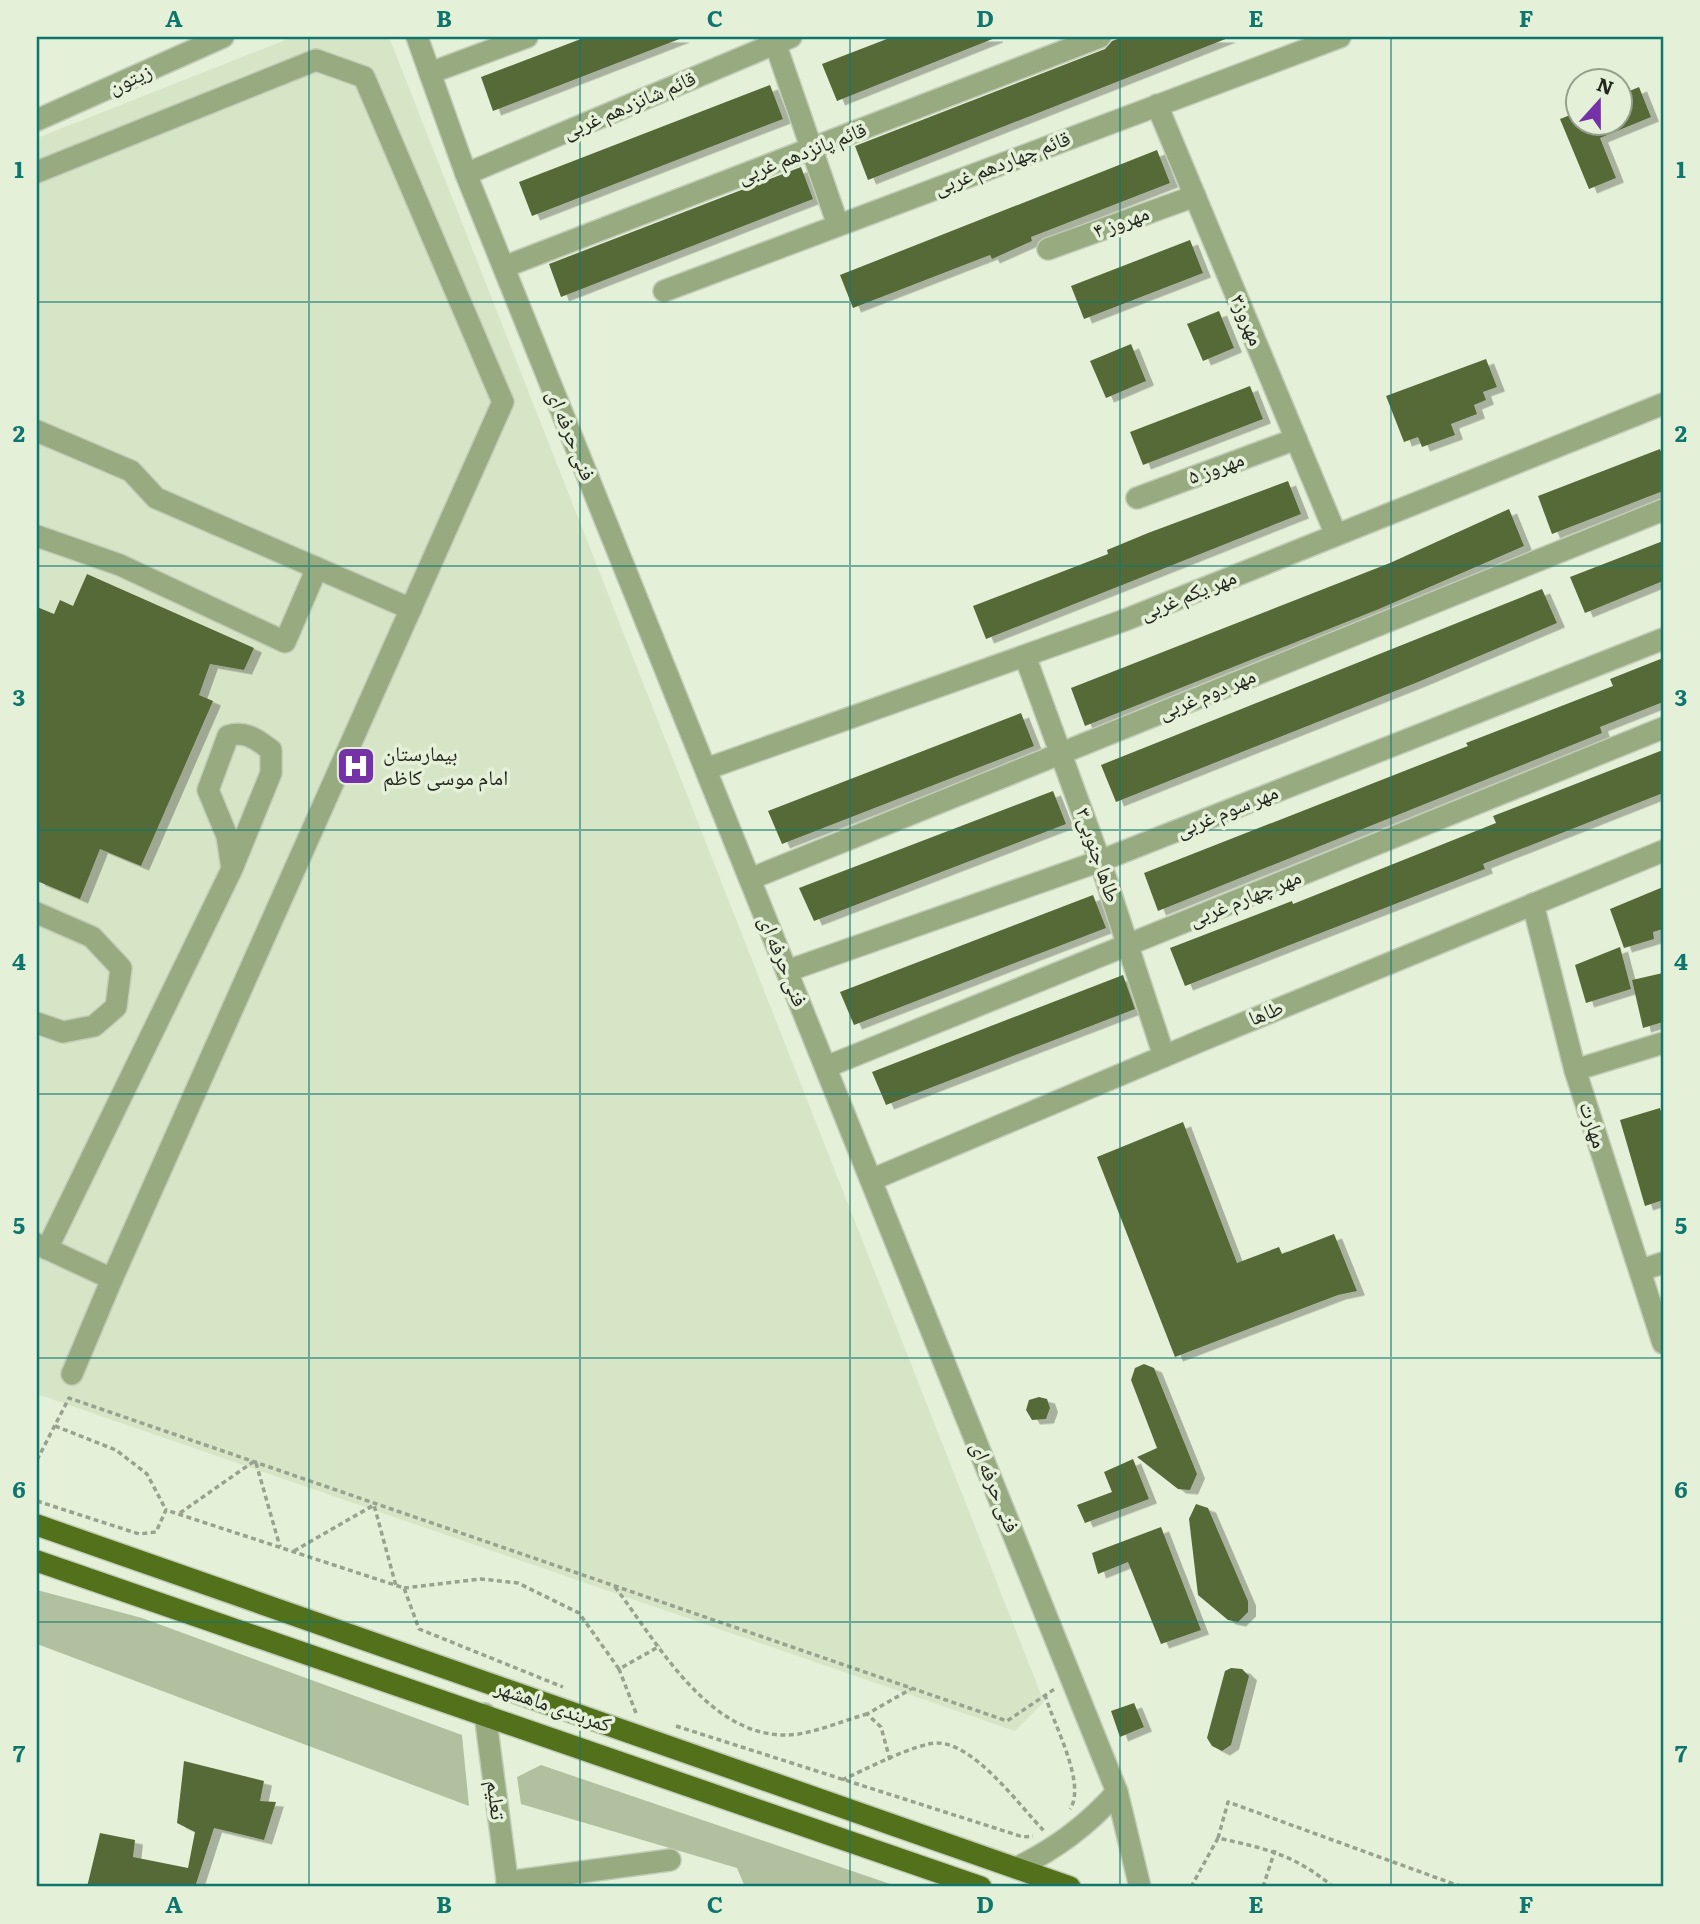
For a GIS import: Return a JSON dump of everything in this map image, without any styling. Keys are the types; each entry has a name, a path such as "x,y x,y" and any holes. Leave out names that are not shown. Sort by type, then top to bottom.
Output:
{"main road":[{"name":"کمربندی ماهشهر","path":"37,1525 1070,1887"},
{"name":"کمربندی ماهشهر","path":"37,1561 981,1887"}],"street":[{"name":"زیتون","path":"37,120 223,37"},
{"name":"فنی حرفه ای","path":"417,37 466,174 1117,1792 1140,1887"},
{"path":"430,73 527,37"},
{"name":"قائم پانزدهم غربی","path":"504,267 1100,37"},
{"name":"قائم چهاردهم غربی","path":"663,292 1340,37"},
{"path":"780,39 812,150 838,225"},
{"name":"قائم شانزدهم غربی","path":"466,174 780,39"},
{"path":"37,172 316,60 364,77 503,402 72,1374"},
{"name":"مهروز۳","path":"1157,105 1336,536"},
{"name":"مهروز ۴","path":"1048,249 1195,196"},
{"name":"مهر یکم غربی","path":"706,769 1125,620 1663,404"},
{"path":"37,431 131,471 156,498 411,609"},
{"name":"مهروز ۵","path":"1137,498 1296,439"},
{"name":"مهر دوم غربی","path":"750,879 1663,510"},
{"path":"37,536 120,565 285,642 317,568"},
{"name":"مهر سوم غربی","path":"787,971 1100,861 1663,639"},
{"name":"طاها جنوبی۳","path":"1025,656 1100,861 1164,1056"},
{"name":"مهر چهارم غربی","path":"826,1067 1663,728"},
{"path":"112,1279 42,1246 232,869 271,773 271,750 250,735 235,733 228,736 208,790 227,836 232,869"},
{"name":"طاها","path":"871,1180 1164,1056 1663,851"},
{"name":"مهارت","path":"1533,904 1575,1070 1663,1343"},
{"path":"37,913 92,937 121,968 116,1007 94,1026 63,1032 37,1023"},
{"path":"1575,1070 1663,1043"},
{"path":"1641,1270 1663,1263"},
{"name":"تعلیم","path":"485,1714 507,1885"},
{"path":"1016,1868 1042,1855 1091,1821 1117,1792"},
{"path":"507,1885 670,1860"}],"path":[{"path":"37,1460 69,1398 1007,1721 1045,1695 1075,1777 1075,1801 1069,1811"},
{"path":"55,1426 116,1450 147,1474 166,1510 404,1588 481,1580 517,1583 579,1613 619,1669 636,1713"},
{"path":"179,1514 255,1463"},
{"path":"255,1463 280,1547"},
{"path":"37,1501 139,1534 156,1532 166,1510"},
{"path":"293,1552 374,1504"},
{"path":"374,1504 396,1586"},
{"path":"615,1587 681,1675 724,1717 754,1732 799,1734 867,1714 912,1688"},
{"path":"404,1588 419,1629 573,1690"},
{"path":"619,1669 660,1646"},
{"path":"624,1709 649,1717"},
{"path":"867,1714 881,1727 890,1760"},
{"path":"673,1725 842,1780 1023,1837 1048,1835 967,1751 938,1743 842,1780 830,1803"},
{"path":"1191,1887 1218,1839 1228,1802 1462,1887"},
{"path":"1218,1839 1275,1850 1316,1872 1332,1887"},
{"path":"1263,1887 1275,1850"}],"shaded area":[{"name":"بیمارستان امام موسی کاظم","path":"293,37 389,37 1044,1702 1015,1731 37,1394 37,138"},
{"path":"37,1590 142,1618 462,1735 469,1806 37,1644"},
{"path":"541,1765 899,1887 745,1887 737,1868 521,1804 517,1777"}],"building":[{"path":"586,37 682,38 493,111 481,77"},
{"path":"892,37 995,38 837,101 822,64"},
{"path":"1123,37 1228,38 868,180 855,146 1105,49 1112,41"},
{"path":"770,85 783,119 532,216 519,182"},
{"path":"1639,87 1651,117 1634,124 1634,89"},
{"path":"1567,136 1605,136 1600,138 1616,178 1589,189"},
{"path":"1157,150 1170,183 1031,237 1032,241 992,259 990,255 853,308 840,275"},
{"path":"801,167 813,199 561,297 549,264"},
{"path":"1190,240 1203,273 1084,319 1071,286"},
{"path":"1219,311 1234,348 1203,361 1187,324"},
{"path":"1131,344 1146,381 1106,398 1090,361"},
{"path":"1486,359 1497,387 1483,392 1486,400 1474,405 1477,414 1451,424 1455,435 1422,447 1418,437 1404,442 1386,396"},
{"path":"1250,386 1263,419 1143,465 1130,432"},
{"path":"1660,449 1663,458 1663,491 1552,534 1538,496"},
{"path":"1288,481 1301,514 986,639 973,606 1108,554 1107,550 1148,533"},
{"path":"1509,509 1524,546 1379,609 1085,726 1071,688 1390,563"},
{"path":"1663,541 1663,581 1585,613 1570,577"},
{"path":"87,574 254,648 244,670 210,664 199,695 213,701 141,866 100,849 80,899 37,881 37,607 54,614 60,600 73,606"},
{"path":"1542,589 1557,623 1418,682 1116,802 1101,765"},
{"path":"1663,658 1663,702 1600,727 1602,733 1158,911 1144,873 1613,686 1610,679"},
{"path":"1021,713 1034,746 782,844 768,811"},
{"path":"1663,750 1663,793 1483,864 1485,869 1185,986 1170,948 1292,901 1293,904 1496,823 1493,816"},
{"path":"1053,791 1066,824 814,921 799,888"},
{"path":"1663,887 1663,929 1653,932 1654,939 1624,948 1610,909"},
{"path":"1093,895 1106,928 854,1025 840,992"},
{"path":"1620,947 1631,989 1586,1003 1575,965"},
{"path":"1663,973 1663,1022 1643,1028 1632,980"},
{"path":"1123,975 1135,1009 886,1105 872,1072"},
{"path":"1660,1108 1663,1119 1663,1200 1645,1206 1620,1120"},
{"path":"1183,1122 1237,1263 1279,1247 1282,1254 1334,1234 1357,1291 1338,1295 1175,1357 1097,1157"},
{"path":"1144,1364 1154,1368 1197,1474 1190,1490 1178,1489 1137,1457 1157,1448 1131,1380 1135,1368"},
{"path":"1039,1397 1047,1399 1050,1408 1046,1419 1032,1420 1026,1410 1029,1400"},
{"path":"1133,1459 1149,1499 1085,1523 1077,1505 1112,1492 1104,1472"},
{"path":"1196,1504 1208,1508 1248,1601 1248,1612 1238,1622 1228,1620 1198,1595 1189,1519"},
{"path":"1161,1527 1201,1630 1161,1644 1128,1562 1098,1574 1092,1553"},
{"path":"1231,1668 1242,1669 1249,1676 1231,1745 1222,1751 1212,1746 1207,1738 1225,1671"},
{"path":"1134,1703 1144,1727 1120,1737 1111,1711"},
{"path":"184,1761 264,1781 260,1801 276,1802 264,1840 214,1828 195,1887 87,1887 100,1833 135,1840 133,1857 188,1868 195,1832 177,1823"}],"place":[{"name":"بیمارستان امام موسی کاظم","path":"356,766"}]}
